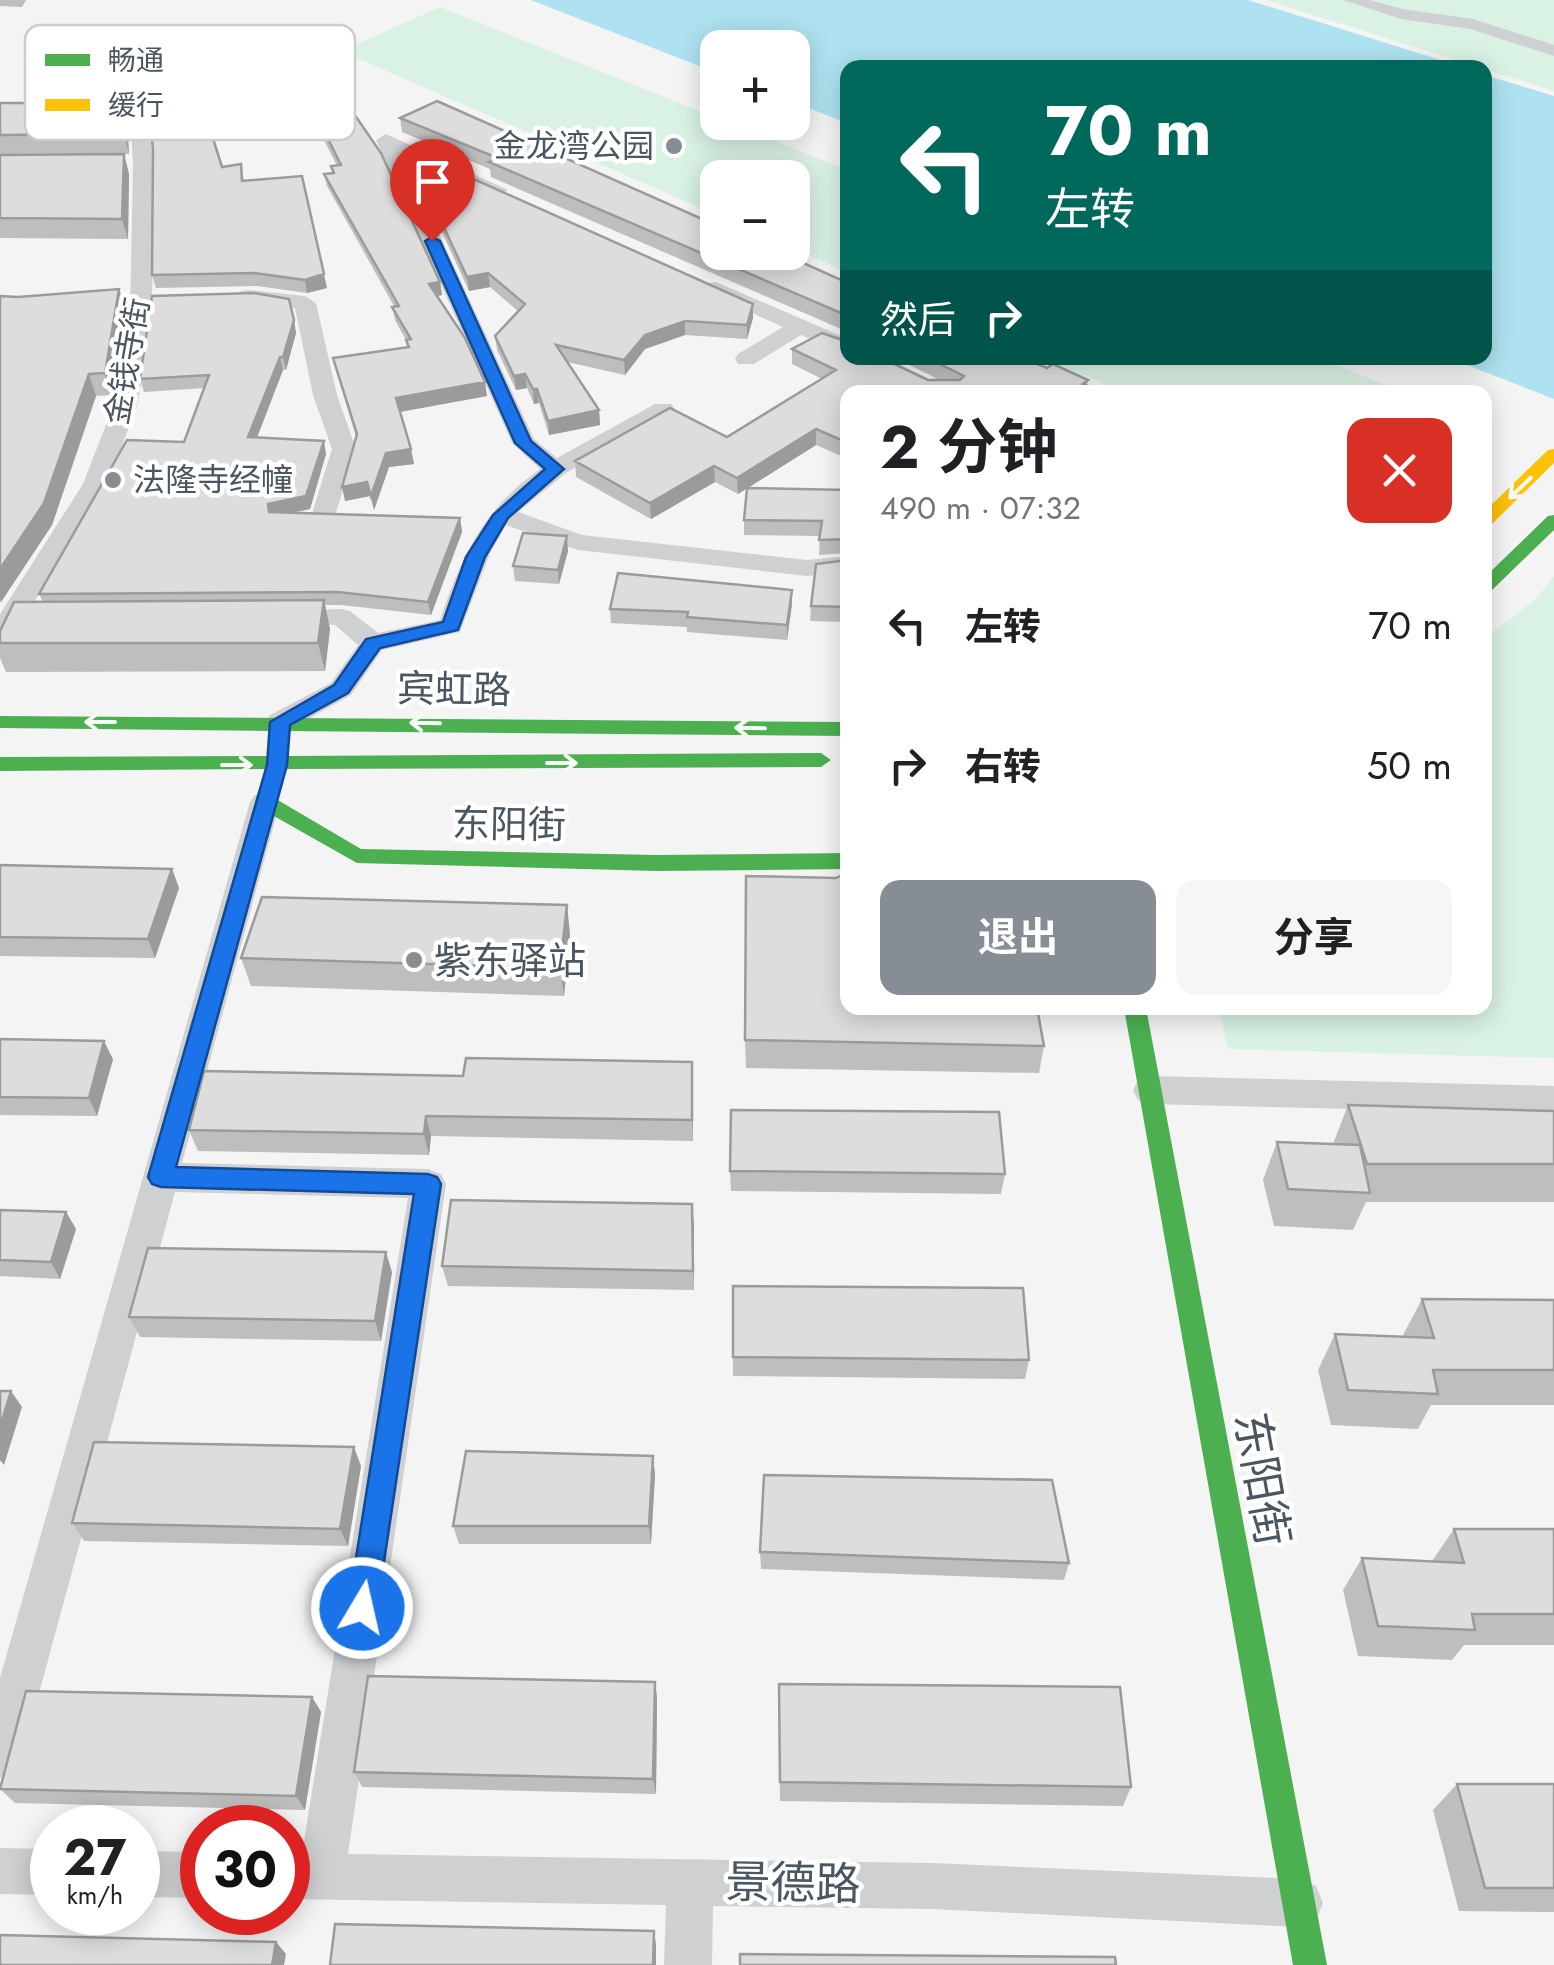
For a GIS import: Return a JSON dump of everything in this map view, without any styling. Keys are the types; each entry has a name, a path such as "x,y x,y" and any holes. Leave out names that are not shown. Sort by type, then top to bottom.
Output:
{"main road":[{"path":"1492,514 1554,454"},
{"path":"1492,582 1554,520"},
{"name":"宾虹路","path":"0,722 840,729"},
{"path":"265,802 277,765 280,722"},
{"name":"宾虹路","path":"0,764 840,760"},
{"name":"东阳街","path":"265,802 358,856 657,863 840,862"},
{"name":"东阳街","path":"1136,1015 1310,1965"}],"street":[{"path":"1352,0 1401,14 1484,28 1554,51"},
{"path":"1481,8 1484,28"},
{"name":"金钱寺街","path":"3,624 96,484 125,407 142,320 132,140"},
{"path":"512,197 386,140 524,443 555,469"},
{"path":"692,278 840,344"},
{"path":"218,296 257,296 306,304 324,395 344,449 323,520"},
{"path":"746,359 800,326"},
{"path":"280,722 341,689 373,644 451,626 476,557 502,515 555,469 662,409"},
{"path":"502,515 578,542 807,568 840,565"},
{"path":"263,617 341,617 373,644"},
{"path":"3,624 49,618"},
{"path":"0,1756 265,802"},
{"path":"1150,1090 1554,1100"},
{"path":"161,1177 428,1184 310,1843"},
{"path":"0,1871 30,1872"},
{"name":"景德路","path":"310,1876 932,1886 1299,1903"},
{"path":"688,1965 690,1882"}],"green space":[{"path":"1266,0 1554,0 1554,91 1492,71 1492,60 1456,60"},
{"name":"金龙湾公园","path":"440,7 700,111 700,140 772,140 840,167 840,269 810,256 810,160 700,160 700,208 355,57 355,45"},
{"path":"1059,365 1336,365 1386,385 1107,385"},
{"path":"1554,576 1554,1058 1228,1049 1220,1015 1492,1015 1492,633 1536,599"}],"water":[{"path":"531,0 1248,0 1441,60 840,60 840,120 810,109 810,30 700,30 700,66"},
{"path":"1492,77 1554,96 1554,399 1467,365 1492,365"}],"building":[{"path":"437,101 700,218 700,253 489,162 500,159 400,118"},
{"path":"0,103 25,103 25,135 0,135"},
{"path":"355,115 381,153 440,282 429,284 465,338 485,382 396,398 411,449 386,453 371,496 367,482 342,487 357,434 333,358 409,347 406,340 411,339 392,307 399,306 324,174 334,173 331,166 341,165 328,140 355,140"},
{"path":"152,140 213,140 222,167 241,164 242,181 302,176 324,274 305,280 254,273 152,275"},
{"path":"124,154 122,219 0,218 0,155"},
{"path":"458,172 753,304 747,325 685,321 645,335 624,360 556,345 599,410 548,421 537,389 533,389 525,374 514,376 495,336 525,304 488,273 467,277 423,182"},
{"path":"810,266 840,279 840,313 741,270 810,270"},
{"path":"119,289 105,373 89,374 44,503 0,569 0,296"},
{"path":"254,293 289,299 294,320 283,357 248,437 324,441 306,496 268,504 269,512 460,518 428,602 338,592 39,594 127,440 184,442 209,375 140,379 152,296"},
{"path":"822,333 840,339 840,365 897,365 928,380 960,380 964,376 942,365 1055,365 1088,380 1086,385 840,385 840,440 816,429 737,478 714,466 650,503 575,461 670,408 727,437 836,370 792,349"},
{"path":"747,488 840,490 840,539 819,540 822,521 744,520"},
{"path":"523,533 567,536 558,570 513,566"},
{"path":"840,561 840,607 811,606 816,564"},
{"path":"618,573 792,590 787,625 687,617 688,612 610,609"},
{"path":"324,600 318,643 0,643 0,631 14,602"},
{"path":"0,865 172,869 148,939 0,937"},
{"path":"746,876 840,876 840,1015 1038,1015 1044,1046 745,1040"},
{"path":"262,897 567,905 560,968 241,958"},
{"path":"0,1039 104,1041 89,1098 0,1097"},
{"path":"466,1058 692,1062 692,1120 426,1116 424,1134 189,1130 204,1071 463,1076"},
{"path":"1348,1105 1554,1111 1554,1164 1367,1164"},
{"path":"731,1110 999,1112 1005,1174 730,1171"},
{"path":"1277,1142 1360,1145 1370,1193 1288,1189"},
{"path":"451,1200 692,1204 693,1271 442,1266"},
{"path":"0,1210 66,1212 51,1262 0,1260"},
{"path":"148,1248 386,1252 375,1321 129,1317"},
{"path":"733,1286 1023,1288 1029,1360 733,1357"},
{"path":"1422,1299 1554,1300 1554,1370 1433,1370 1438,1394 1348,1390 1335,1334 1434,1338"},
{"path":"0,1391 11,1391 0,1427"},
{"path":"94,1442 354,1447 340,1529 72,1523"},
{"path":"466,1451 653,1456 649,1526 453,1526"},
{"path":"764,1475 1052,1480 1069,1563 760,1552"},
{"path":"1454,1529 1554,1529 1554,1614 1472,1614 1475,1630 1378,1626 1362,1558 1464,1563"},
{"path":"368,1676 655,1682 653,1779 354,1772"},
{"path":"779,1684 1120,1687 1131,1787 780,1782"},
{"path":"26,1691 312,1697 296,1796 0,1789"},
{"path":"1457,1784 1554,1784 1554,1888 1485,1888"},
{"path":"335,1924 654,1931 653,1965 330,1965"},
{"path":"0,1935 276,1942 272,1965 0,1965"},
{"path":"740,1954 1115,1957 1116,1965 740,1965"}],"traffic: fast":[{"path":"1492,580 1554,520"},
{"path":"0,722 840,729"},
{"path":"279,735 277,765 265,802 357,856 657,863 840,861"},
{"path":"0,764 821,760"},
{"path":"1136,1015 1310,1965"}],"traffic: slow":[{"path":"1492,514 1554,454"}],"place":[{"name":"金龙湾公园","path":"674,146"},
{"name":"法隆寺经幢","path":"113,480"},
{"name":"紫东驿站","path":"414,960"}],"route":[{"path":"362,1608 428,1184 161,1177 277,765 280,722 341,689 373,644 451,626 476,557 502,515 555,469 524,443 432,241"}]}
